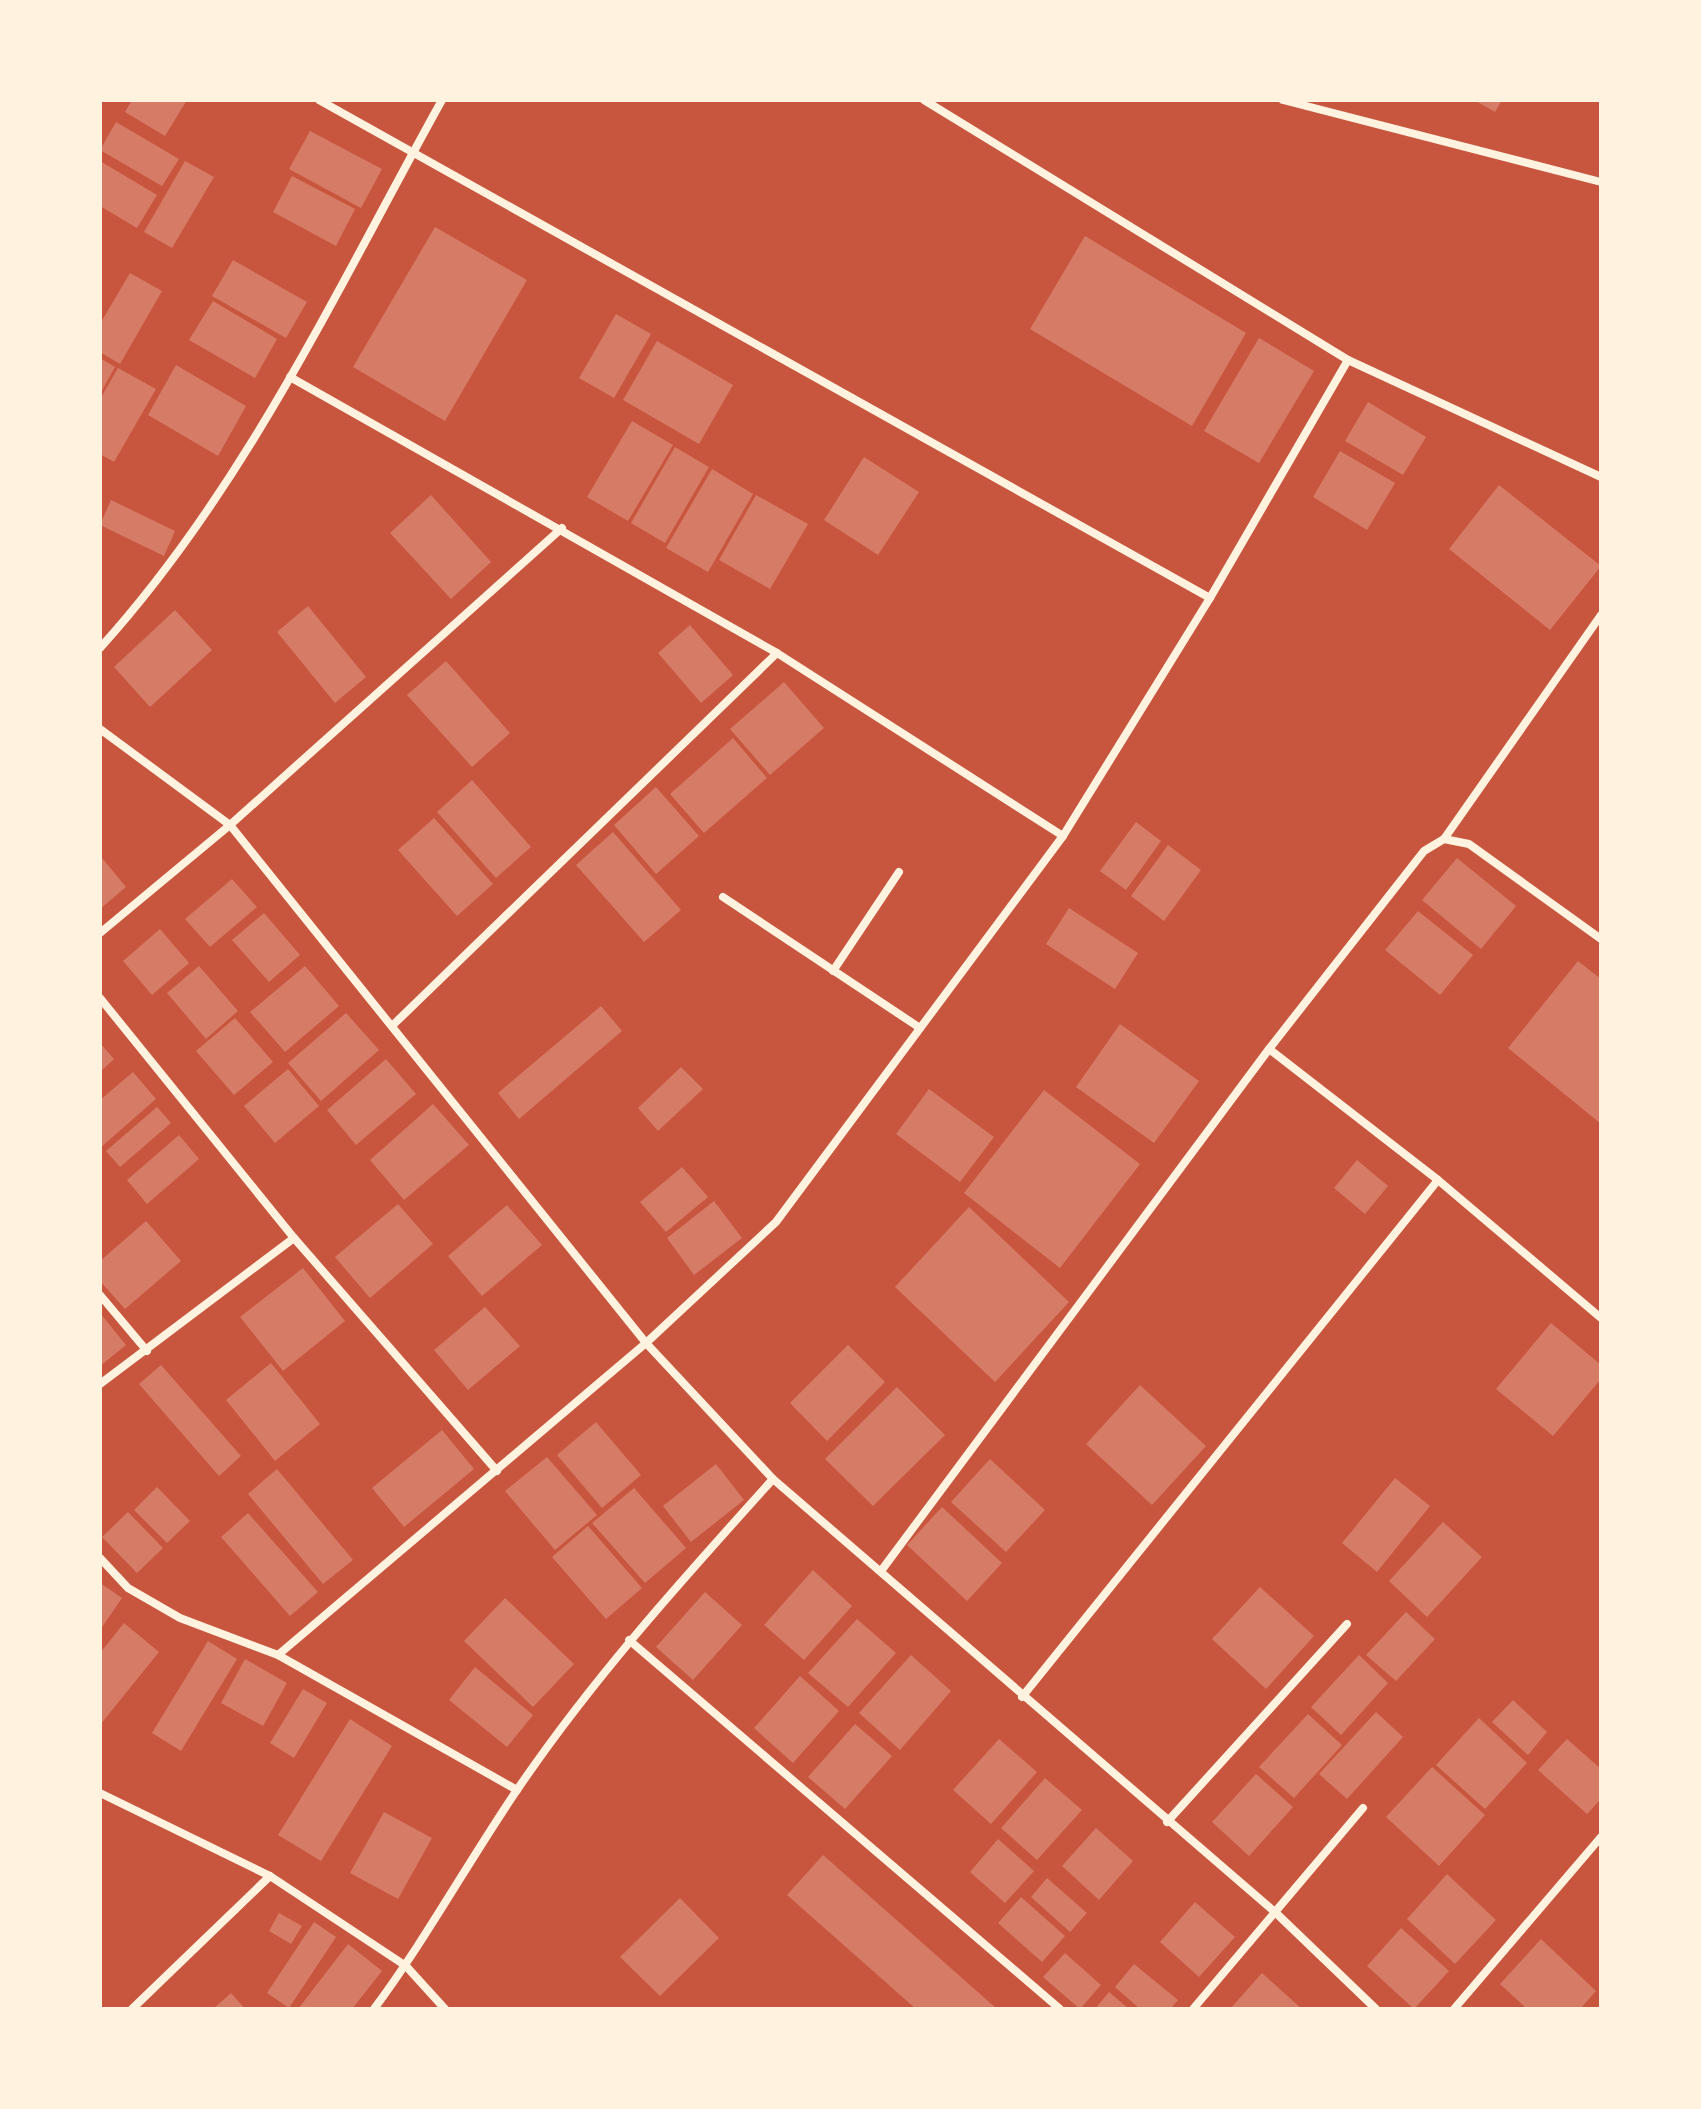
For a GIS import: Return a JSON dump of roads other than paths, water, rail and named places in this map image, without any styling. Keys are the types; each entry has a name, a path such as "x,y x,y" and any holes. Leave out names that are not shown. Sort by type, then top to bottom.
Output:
{"street":[{"path":"319,100 1210,598"},
{"path":"100,648 137,607 187,541 290,377 442,100"},
{"path":"924,100 1348,360 1601,477"},
{"path":"1283,100 1601,182"},
{"path":"278,1655 646,1343 776,1222 1063,836 1210,598 1348,360"},
{"path":"290,377 562,528 777,653 1063,836"},
{"path":"100,933 230,825 562,528"},
{"path":"881,1571 1269,1049 1424,851 1444,839 1601,615"},
{"path":"393,1025 777,653"},
{"path":"100,729 230,825 646,1343 773,1479 1276,1913 1376,2009"},
{"path":"1444,839 1469,844 1601,939"},
{"path":"833,971 899,872"},
{"path":"723,897 920,1028"},
{"path":"100,998 294,1238 497,1471"},
{"path":"1269,1049 1438,1180 1601,1318"},
{"path":"1022,1697 1438,1180"},
{"path":"100,1384 294,1238"},
{"path":"100,1295 147,1351"},
{"path":"374,2009 406,1966 517,1790 629,1640 773,1479"},
{"path":"100,1558 128,1588 180,1618 278,1655 517,1790"},
{"path":"1167,1822 1347,1624"},
{"path":"629,1640 1060,2009"},
{"path":"100,1793 270,1876 406,1966 445,2009"},
{"path":"1193,2009 1363,1808"},
{"path":"1454,2009 1601,1837"},
{"path":"132,2009 270,1876"}]}
